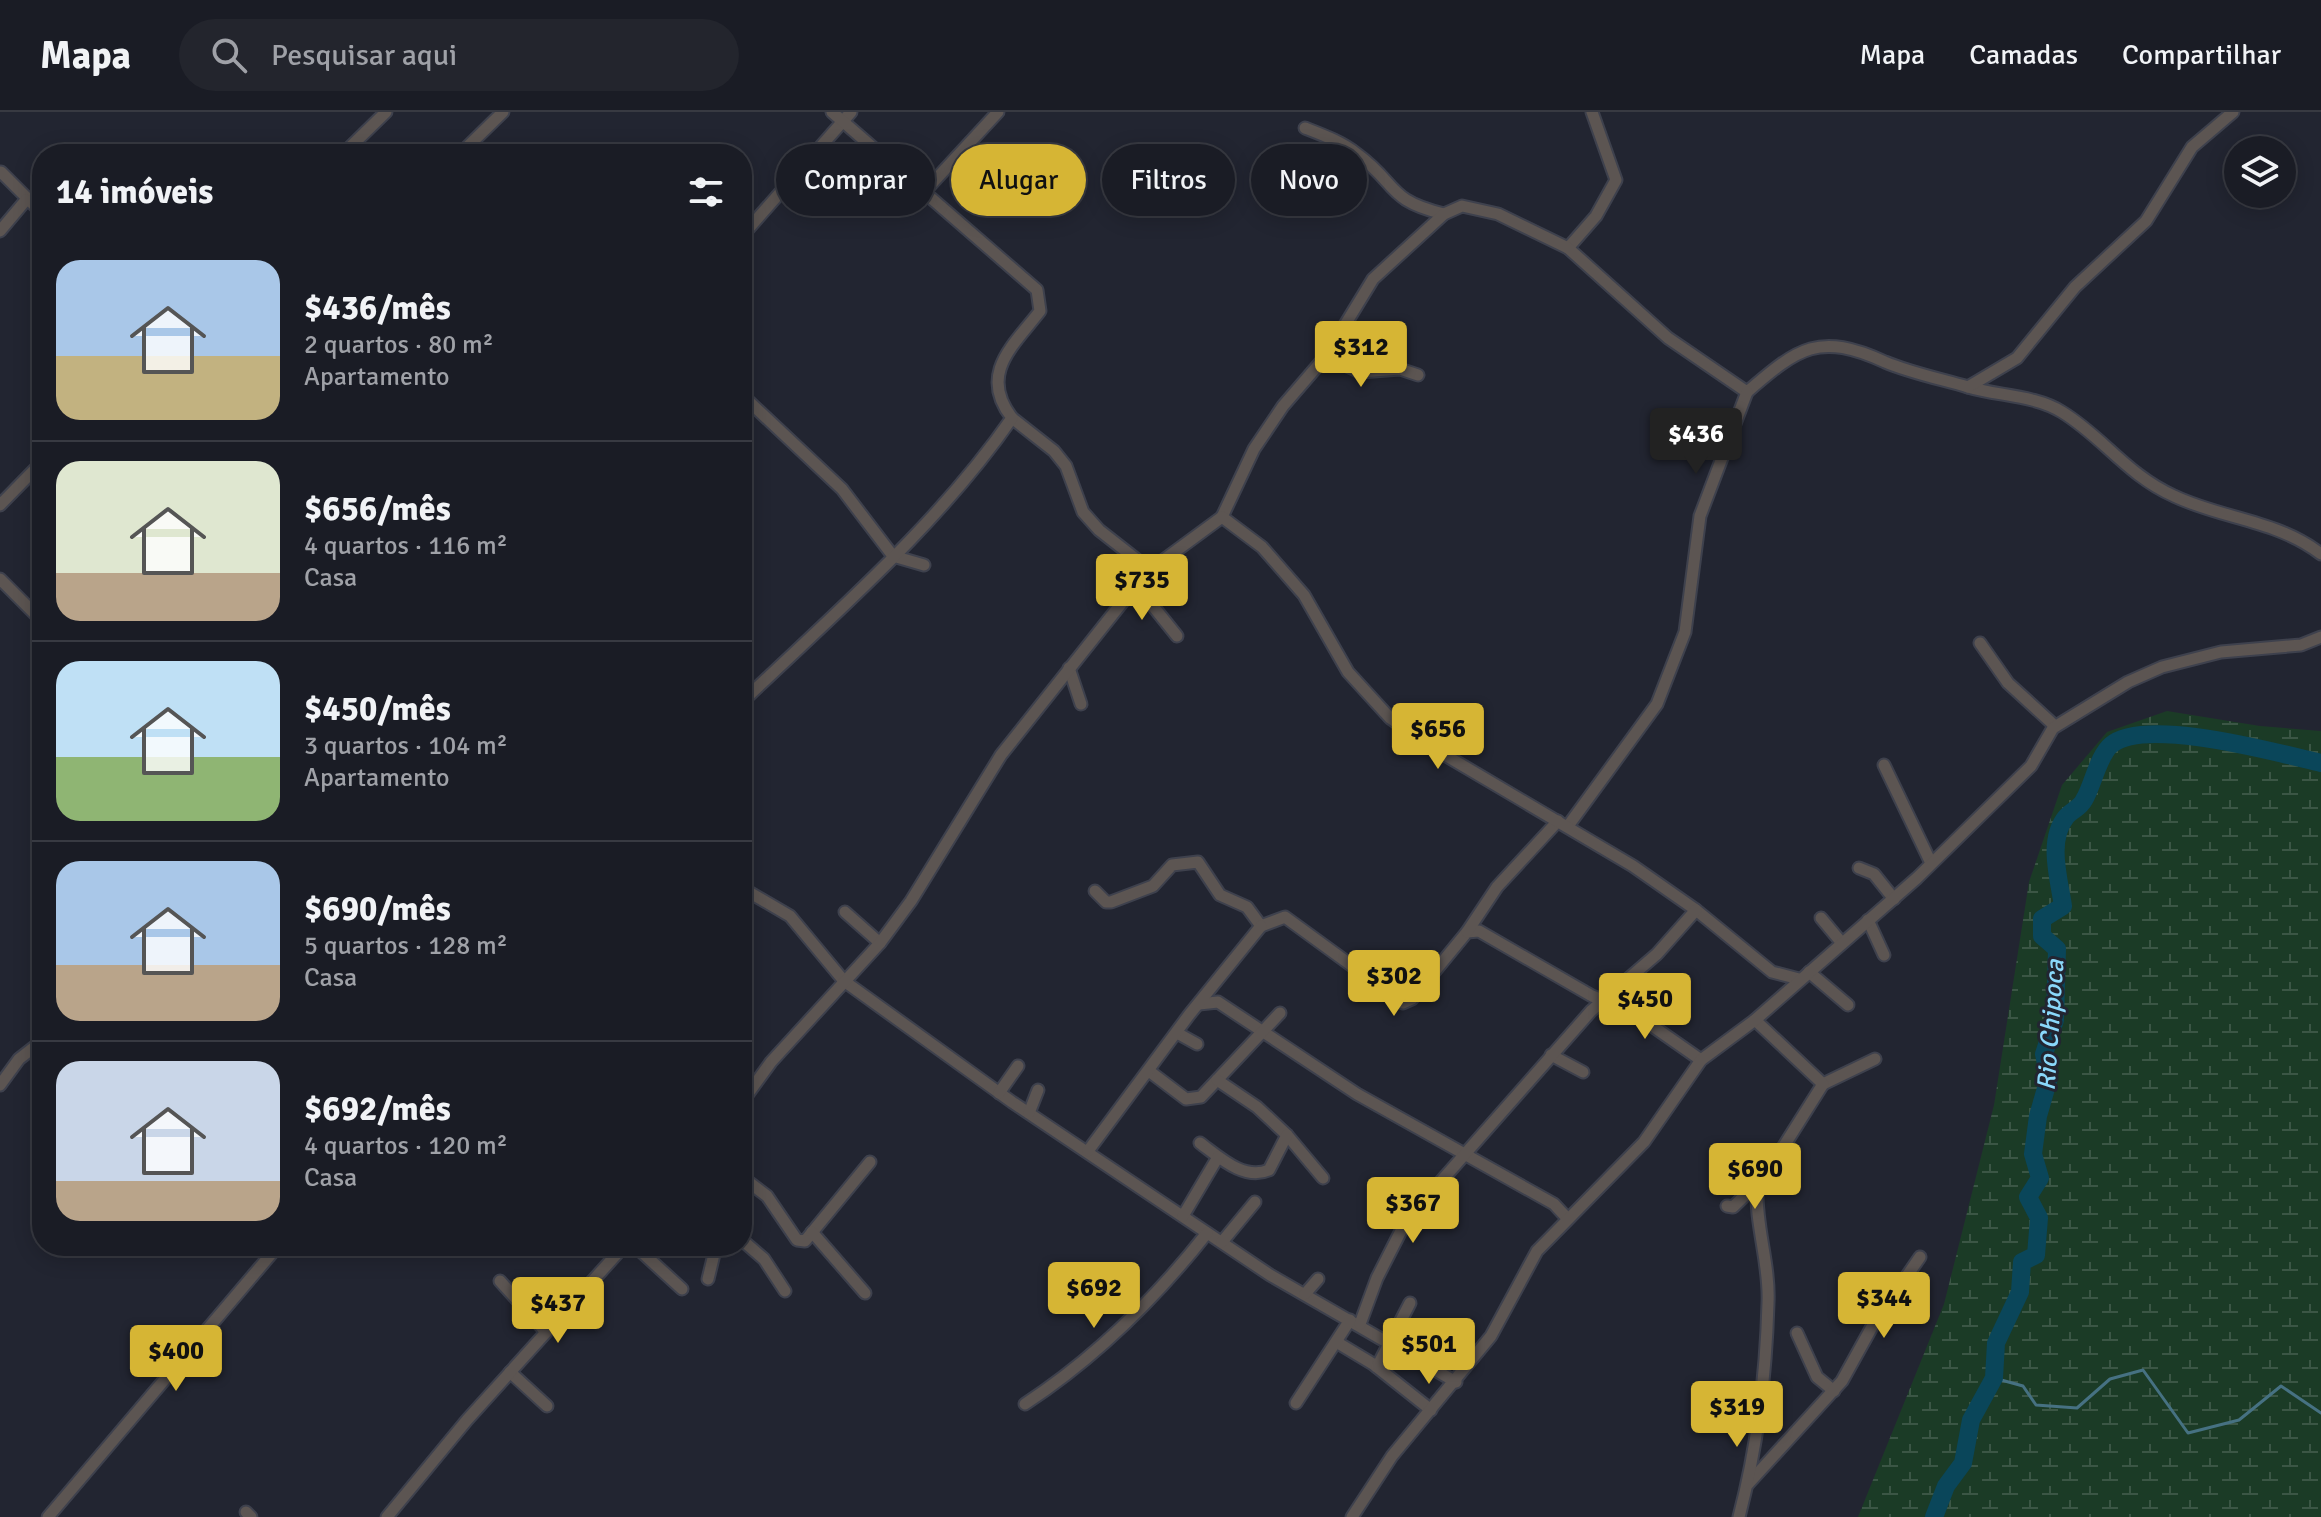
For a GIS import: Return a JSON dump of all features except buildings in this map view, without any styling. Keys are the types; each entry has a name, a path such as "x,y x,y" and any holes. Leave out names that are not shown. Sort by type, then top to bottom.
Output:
{"street":[{"path":"353,144 386,112"},
{"path":"470,144 503,112"},
{"path":"832,112 847,116 876,144"},
{"path":"935,180 998,112"},
{"path":"1568,248 1596,216 1616,180 1592,112"},
{"path":"1968,387 2017,358 2075,287 2146,221 2192,147 2233,112"},
{"path":"752,225 847,116"},
{"path":"1305,128 1357,153 1394,193 1424,211 1444,214"},
{"path":"1,172 32,205"},
{"path":"935,199 991,247 1040,296 1040,311 997,372 997,397 1012,418 1054,451 1066,466 1083,512 1099,530 1150,570"},
{"path":"0,231 26,200"},
{"path":"752,1088 771,1062 880,943 911,901 1001,755 1136,585 1150,570 1222,517 1262,436 1326,356 1373,279 1444,214 1462,206 1475,206 1568,248 1668,338 1747,392"},
{"path":"1424,211 1429,227"},
{"path":"1088,1151 1261,926 1285,917 1403,1003 1412,999 1467,932 1497,887 1563,823 1657,704 1685,632 1700,516 1747,392 1795,356 1826,345 1854,347 1884,362 1968,387 2048,404 2099,440 2123,465 2170,495 2262,523 2298,538 2321,554"},
{"path":"1326,356 1360,372 1400,369 1418,375"},
{"path":"752,404 842,489 893,556 924,565"},
{"path":"752,692 948,502 1012,418"},
{"path":"0,505 32,472"},
{"path":"1222,517 1262,547 1298,588 1343,665 1390,718 1433,748 1563,823 1696,910 1772,972 1804,976 1848,1005"},
{"path":"0,579 32,611"},
{"path":"1136,585 1177,636"},
{"path":"1352,1517 1392,1456 1491,1336 1537,1251 1644,1142 1701,1060 1755,1020 1894,899 2031,766 2055,726 2128,682 2162,667 2221,652 2301,645 2321,637"},
{"path":"1980,643 2008,683 2055,726"},
{"path":"1069,668 1081,704"},
{"path":"1884,765 1931,863"},
{"path":"1095,891 1106,902 1111,902 1153,886 1172,865 1198,862 1220,895 1247,907 1261,926"},
{"path":"1859,868 1874,874 1894,899"},
{"path":"752,894 790,916 844,981 999,1093 1207,1233 1456,1382"},
{"path":"1296,1403 1355,1322 1406,1221 1551,1055 1604,1000 1657,954 1696,910"},
{"path":"845,912 880,943"},
{"path":"1821,918 1841,942"},
{"path":"1868,920 1884,955"},
{"path":"1467,932 1473,930 1486,935 1604,1000 1631,1011 1701,1060"},
{"path":"1772,972 1779,997"},
{"path":"1215,985 1218,1002"},
{"path":"1199,1004 1218,1002 1357,1094 1451,1145 1460,1158 1554,1204 1567,1218"},
{"path":"1149,1071 1186,1099 1201,1097 1280,1013"},
{"path":"1755,1020 1823,1084"},
{"path":"1177,1033 1197,1044"},
{"path":"0,1085 19,1059 32,1049"},
{"path":"1551,1055 1583,1072"},
{"path":"1727,1206 1733,1207 1757,1186 1802,1124 1823,1084 1875,1059"},
{"path":"999,1093 1018,1066"},
{"path":"1217,1080 1257,1107 1287,1135 1323,1178"},
{"path":"1029,1113 1038,1090"},
{"path":"1200,1143 1249,1174 1262,1173 1276,1160 1287,1135"},
{"path":"1183,1216 1218,1157"},
{"path":"752,1185 772,1201 797,1240 805,1241 870,1162"},
{"path":"1739,1517 1763,1410 1769,1302 1756,1214 1757,1186"},
{"path":"1222,1242 1255,1202"},
{"path":"812,1232 865,1293"},
{"path":"1025,1404 1094,1355 1176,1271 1207,1233"},
{"path":"752,1249 764,1259 785,1291"},
{"path":"48,1517 270,1256"},
{"path":"387,1517 510,1372 615,1256"},
{"path":"646,1256 682,1289"},
{"path":"708,1279 714,1256"},
{"path":"1748,1484 1834,1391 1873,1325 1920,1257"},
{"path":"1305,1294 1318,1279"},
{"path":"500,1281 546,1332"},
{"path":"1377,1367 1410,1303"},
{"path":"1797,1333 1817,1377 1834,1391"},
{"path":"1338,1343 1377,1367 1431,1410"},
{"path":"510,1372 547,1406"}],"green space":[{"path":"2167,711 2260,726 2321,731 2321,1517 1858,1517 1944,1304 1994,1105 2029,882 2062,785 2107,732"}],"waterway":[{"name":"Rio Chipoca","path":"1934,1517 1946,1486 1963,1463 1971,1420 1994,1378 1996,1343 2020,1292 2022,1262 2036,1255 2039,1218 2028,1197 2040,1178 2033,1154 2038,1116 2049,1078 2044,1054 2055,1020 2057,949 2042,936 2042,919 2063,906 2056,860 2060,826 2084,800 2106,750 2128,737 2152,734 2213,739 2321,763"},
{"path":"1994,1378 2023,1386 2036,1405 2077,1408 2110,1379 2143,1370 2188,1433 2239,1420 2281,1386 2321,1413"}]}
